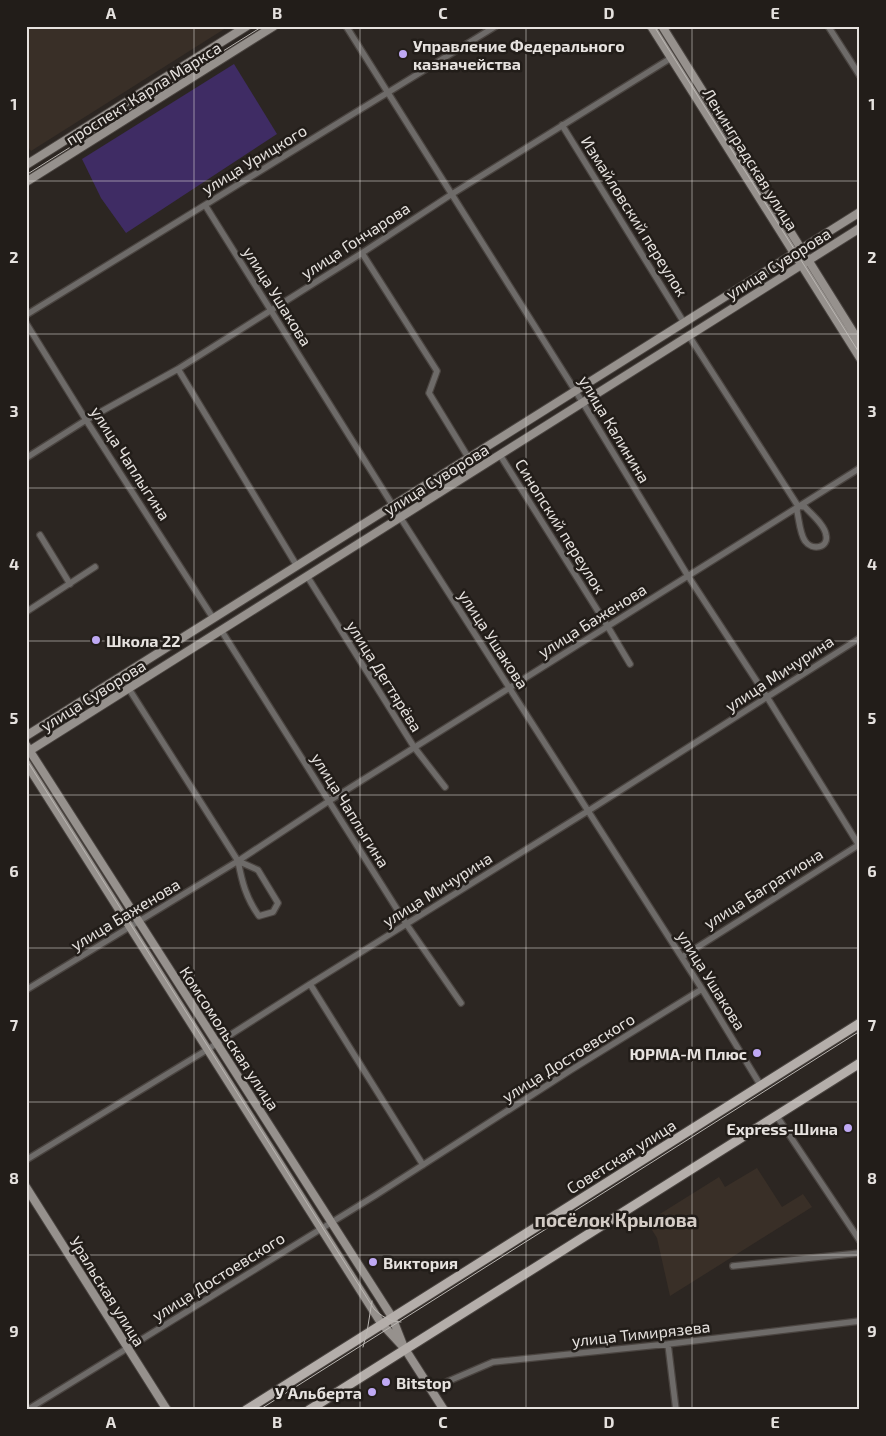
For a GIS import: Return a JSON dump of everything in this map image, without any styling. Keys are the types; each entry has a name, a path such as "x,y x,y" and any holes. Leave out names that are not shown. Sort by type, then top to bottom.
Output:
{"main road":[{"name":"проспект Карла Маркса","path":"26,165 247,26"},
{"name":"проспект Карла Маркса","path":"26,182 274,26"},
{"name":"Ленинградская улица","path":"651,26 798,251"},
{"name":"Ленинградская улица","path":"662,26 798,251 860,358"},
{"name":"улица Суворова","path":"26,736 575,391 683,321 860,212"},
{"name":"улица Суворова","path":"27,749 128,689 860,228"},
{"name":"Ленинградская улица","path":"805,263 860,343"},
{"name":"Комсомольская улица","path":"27,749 392,1317 405,1349 444,1410"},
{"name":"Комсомольская улица","path":"26,763 381,1323 405,1349"},
{"name":"Советская улица","path":"246,1410 381,1323 436,1291 860,1023"},
{"path":"309,1410 860,1062"},
{"name":"Уральская улица","path":"26,1187 168,1410"}],"street":[{"name":"улица Калинина","path":"346,26 583,403 688,576 767,696 859,845"},
{"name":"улица Урицкого","path":"26,315 496,26"},
{"path":"828,26 860,76"},
{"name":"улица Гончарова","path":"26,458 86,420 178,369 452,194 671,58"},
{"name":"Измайловский переулок","path":"562,125 683,321"},
{"name":"улица Ушакова","path":"205,205 400,518 682,957 761,1086"},
{"path":"362,253 437,371 429,393 468,457"},
{"name":"улица Чаплыгина","path":"26,323 213,618"},
{"path":"688,336 798,506 797,511 804,540 809,546 822,547 827,536 824,530 804,507 798,506"},
{"path":"178,369 297,566"},
{"name":"Синопский переулок","path":"500,455 630,664"},
{"name":"улица Баженова","path":"28,989 238,861 328,801 860,468"},
{"path":"40,535 70,584"},
{"path":"26,612 95,568"},
{"name":"улица Дегтярёва","path":"307,576 414,747 445,787"},
{"name":"улица Чаплыгина","path":"221,630 407,924 461,1003"},
{"name":"улица Мичурина","path":"26,1160 208,1050 860,638"},
{"path":"128,689 238,861 250,904 259,916 273,912 278,903 258,870 238,861"},
{"name":"улица Багратиона","path":"682,957 859,845"},
{"path":"26,981 28,989"},
{"path":"310,984 423,1165"},
{"name":"улица Достоевского","path":"28,1410 321,1228 332,1223 702,989"},
{"path":"776,1115 860,1241"},
{"path":"733,1266 860,1253"},
{"name":"улица Тимирязева","path":"430,1389 492,1362 668,1344 860,1321"},
{"path":"668,1344 676,1410"}],"shaded area":[{"path":"26,26 229,26 31,151 26,144"},
{"path":"234,64 277,134 126,233 101,198 82,159"},
{"path":"757,1168 782,1207 803,1194 812,1207 670,1296 657,1238 647,1222 719,1177 725,1187"}],"tram line":[{"path":"26,175 263,26"},
{"path":"654,26 860,354"},
{"path":"26,759 374,1309 389,1320 401,1322"},
{"path":"259,1410 860,1031"},
{"path":"363,1347 372,1301"}],"place":[{"name":"Управление Федерального казначейства","path":"403,54"},
{"name":"Школа 22","path":"96,640"},
{"name":"ЮРМА-М Плюс","path":"757,1053"},
{"name":"Express-Шина","path":"848,1128"},
{"name":"Виктория","path":"373,1262"},
{"name":"Bitstop","path":"386,1382"},
{"name":"У Альберта","path":"372,1392"}],"district":[{"name":"посёлок Крылова","path":"616,1219"}]}
